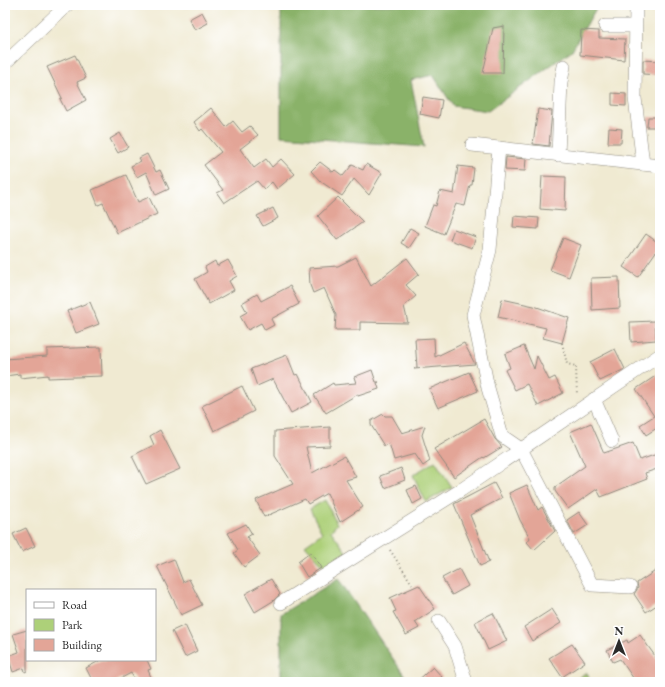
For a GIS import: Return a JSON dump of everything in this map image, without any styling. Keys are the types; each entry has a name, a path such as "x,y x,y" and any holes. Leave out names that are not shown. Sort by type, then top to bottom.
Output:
{"street":[{"path":"5,63 67,5"},
{"path":"636,5 634,98 643,164"},
{"path":"605,26 635,26"},
{"path":"558,155 561,82 564,66"},
{"path":"472,146 660,166"},
{"path":"499,148 490,250 473,315 488,388 502,436 521,449 592,585 630,587"},
{"path":"281,603 461,490 660,355"},
{"path":"594,400 612,441"},
{"path":"439,621 455,646 466,682"}],"path":[{"path":"562,343 567,364 576,366 577,411"},
{"path":"390,548 412,584"}],"green space":[{"path":"281,5 598,5 572,50 488,111 453,106 433,75 411,80 424,147 281,136"},
{"path":"435,461 452,487 426,502 413,475"},
{"path":"325,500 337,524 331,531 347,553 326,568 305,545 322,533 310,509"},
{"path":"338,579 409,682 281,682 281,614"},
{"path":"587,673 591,682 572,682"}],"building":[{"path":"202,12 208,23 195,30 189,19"},
{"path":"504,26 503,73 483,73 493,28"},
{"path":"581,30 599,31 599,38 625,39 624,60 580,55"},
{"path":"75,55 86,78 77,82 86,100 66,111 60,99 62,98 47,67"},
{"path":"643,60 660,61 660,75 643,74"},
{"path":"612,93 626,94 626,106 612,105"},
{"path":"423,97 442,100 439,118 420,114"},
{"path":"211,108 226,127 233,121 242,132 250,126 258,135 240,149 254,168 266,159 272,167 281,159 295,174 277,189 272,182 264,189 257,181 224,203 217,193 223,190 204,165 221,152 202,129 200,131 194,122"},
{"path":"538,109 552,111 549,146 533,144"},
{"path":"648,117 660,117 660,127 647,127"},
{"path":"609,128 622,129 621,143 608,143"},
{"path":"120,133 128,147 118,153 110,139"},
{"path":"147,154 156,172 160,170 169,189 156,195 146,172 137,177 131,166 141,161 139,158"},
{"path":"506,157 526,159 525,171 505,170"},
{"path":"320,162 333,172 335,170 343,176 352,165 363,170 366,164 382,173 369,195 354,179 342,196 320,181 311,171"},
{"path":"458,166 474,168 472,185 470,185 465,206 456,204 444,234 425,226 433,205 436,206 440,191 454,194"},
{"path":"126,175 138,202 149,197 157,214 117,233 103,203 98,205 92,190"},
{"path":"542,176 566,177 565,211 540,209"},
{"path":"338,197 363,222 337,240 318,216"},
{"path":"273,208 278,218 263,226 257,216"},
{"path":"514,216 539,218 538,229 513,227"},
{"path":"410,228 419,233 409,248 401,243"},
{"path":"454,229 476,237 472,248 450,240"},
{"path":"646,234 660,244 660,246 638,277 623,267"},
{"path":"563,238 581,245 569,277 550,270"},
{"path":"356,257 371,286 407,258 419,274 406,285 416,296 404,306 408,323 360,322 360,330 335,330 336,315 324,288 313,293 310,285 309,268 338,266"},
{"path":"228,260 237,276 229,281 234,290 209,304 195,279 207,272 205,267 215,261 217,266"},
{"path":"619,277 620,308 592,310 591,278"},
{"path":"290,286 299,304 271,319 274,325 265,330 261,323 248,330 240,316 247,312 242,303 257,294 261,301"},
{"path":"502,299 534,306 569,318 562,343 543,338 546,328 498,317"},
{"path":"90,302 99,324 76,333 67,311"},
{"path":"655,321 656,340 631,342 630,322"},
{"path":"434,338 435,357 464,343 475,364 414,369 417,367 415,339"},
{"path":"524,346 534,369 537,356 549,380 555,377 563,393 538,406 527,384 515,390 505,370 510,368 505,354"},
{"path":"101,347 102,376 48,378 48,375 20,378 20,374 5,376 5,359 47,356 47,349"},
{"path":"615,349 625,369 600,381 590,362"},
{"path":"287,355 295,375 298,374 312,402 291,413 273,379 257,386 251,369"},
{"path":"372,370 376,382 379,382 377,383 379,389 358,396 358,394 326,413 314,395 333,383 334,385 356,383 354,377"},
{"path":"469,372 478,391 438,408 429,389"},
{"path":"660,373 660,426 646,435 640,425 654,416 636,389"},
{"path":"242,386 254,411 214,431 202,406"},
{"path":"383,414 385,416 392,416 402,433 425,426 422,435 430,461 423,466 415,454 394,460 389,443 384,446 371,425 371,421"},
{"path":"484,419 495,439 502,447 484,458 483,457 454,477 434,449"},
{"path":"591,423 604,453 633,443 640,460 660,453 660,468 645,473 647,479 601,497 597,489 568,509 555,491 555,487 585,466 570,432"},
{"path":"330,427 330,446 306,447 312,473 344,456 356,477 346,480 363,507 340,522 327,493 308,504 305,499 264,517 256,500 293,484 275,456 275,431"},
{"path":"160,430 180,469 146,484 132,456 154,445 150,436"},
{"path":"401,468 405,480 385,488 380,476"},
{"path":"494,483 502,498 470,515 489,562 480,566 454,504"},
{"path":"527,485 538,510 542,507 555,531 534,550 527,542 530,538 520,520 509,493"},
{"path":"416,486 422,499 413,504 407,490"},
{"path":"579,512 588,525 574,534 567,520"},
{"path":"246,524 252,534 247,537 260,555 244,567 234,553 238,550 228,533"},
{"path":"26,528 35,546 22,552 13,534"},
{"path":"311,552 321,568 307,577 298,562"},
{"path":"174,559 183,582 189,579 202,605 181,615 157,566"},
{"path":"660,568 660,603 646,612 634,594 638,588 637,583"},
{"path":"459,569 468,586 452,595 442,578"},
{"path":"271,579 280,594 273,601 255,612 245,594"},
{"path":"419,585 435,609 415,622 419,628 406,635 393,612 396,611 390,598"},
{"path":"552,609 561,623 532,641 524,627"},
{"path":"493,613 507,641 488,650 475,622"},
{"path":"185,625 197,651 185,657 172,631"},
{"path":"26,630 27,671 25,672 24,668 13,672 8,656 19,652 13,634"},
{"path":"640,635 660,663 660,682 636,682 620,659 613,662 607,650 627,640 628,643"},
{"path":"572,644 585,662 562,677 549,658"},
{"path":"99,661 147,661 151,669 148,670 153,682 136,682 131,673 114,682 93,682 86,668"},
{"path":"433,667 442,677 435,682 416,682"}]}
